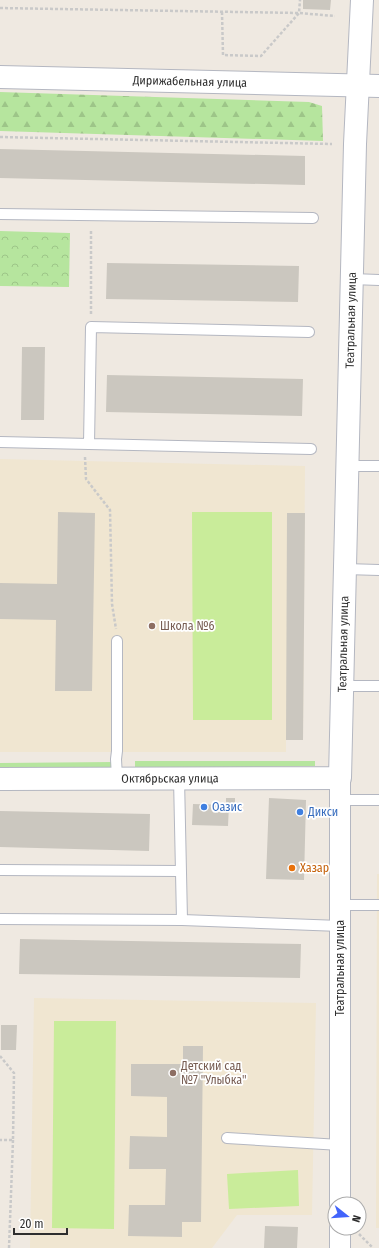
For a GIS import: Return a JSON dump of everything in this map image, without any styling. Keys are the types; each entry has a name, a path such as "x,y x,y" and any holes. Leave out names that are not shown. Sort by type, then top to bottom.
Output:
{"street":[{"name":"Театральная улица","path":"340,1196 340,778 355,144 369,85 362,0"},
{"name":"Дирижабельная улица","path":"0,77 369,85"},
{"name":"Октябрьская улица","path":"0,779 340,778"},
{"path":"340,1248 346,1236"}],"lane":[{"path":"0,214 313,218"},
{"path":"352,279 379,280"},
{"path":"86,444 91,327 309,332"},
{"path":"0,442 311,449"},
{"path":"347,466 379,466"},
{"path":"345,569 379,570"},
{"path":"117,641 117,778"},
{"path":"342,686 379,686"},
{"path":"179,778 182,920"},
{"path":"340,800 379,800"},
{"path":"0,870 180,871"},
{"path":"340,905 379,905"},
{"path":"0,919 182,920 340,926"},
{"path":"227,1138 340,1145"}],"path":[{"path":"222,12 223,55 261,56 299,13 300,0"},
{"path":"0,8 299,13 335,16"},
{"path":"0,136 332,144"},
{"path":"91,215 91,327"},
{"path":"86,444 86,480 110,510 112,604 117,641"},
{"path":"0,1056 14,1073 9,1248"},
{"path":"0,1140 12,1140"},
{"path":"356,1236 373,1248"}],"shaded area":[{"name":"Школа №6","path":"0,459 305,466 303,740 286,740 286,752 0,752"},
{"path":"377,874 379,874 379,1228 376,1228"},
{"name":"Детский сад №7 \"Улыбка\"","path":"34,998 316,1003 312,1215 237,1215 212,1248 30,1248"}],"green space":[{"path":"0,92 309,102 322,106 323,141 0,131"},
{"path":"0,231 70,233 69,287 0,286"},
{"path":"192,512 272,512 272,720 193,720"},
{"path":"135,761 315,761 315,766 135,769"},
{"path":"114,762 114,766 108,770 0,771 0,763"},
{"path":"54,1021 116,1021 114,1229 52,1228"},
{"path":"298,1170 299,1206 229,1209 227,1174"}],"building":[{"path":"303,0 331,0 330,10 303,9"},
{"path":"0,149 305,156 305,185 0,178"},
{"path":"107,263 299,266 298,302 106,299"},
{"path":"22,347 45,347 44,420 21,420"},
{"path":"107,375 303,379 302,416 106,412"},
{"path":"58,512 95,513 92,691 55,691 56,620 0,619 0,583 57,584"},
{"path":"287,513 305,513 303,740 286,740"},
{"path":"226,798 235,798 235,805 229,805 228,826 192,825 193,804 226,805"},
{"path":"269,798 306,800 304,880 266,879"},
{"path":"0,811 150,814 149,851 0,847"},
{"path":"20,939 301,944 300,978 19,974"},
{"path":"1,1025 17,1025 16,1050 1,1050"},
{"path":"183,1046 203,1046 201,1222 182,1222 182,1237 128,1236 129,1205 165,1205 166,1169 129,1169 130,1136 167,1137 167,1097 131,1096 131,1064 183,1064"},
{"path":"265,1226 298,1227 297,1248 264,1248"}],"place":[{"name":"Школа №6","path":"152,626"},
{"name":"Оазис","path":"204,807"},
{"name":"Дикси","path":"300,812"},
{"name":"Хазар","path":"292,868"},
{"name":"Детский сад №7 \"Улыбка\"","path":"173,1073"}]}
